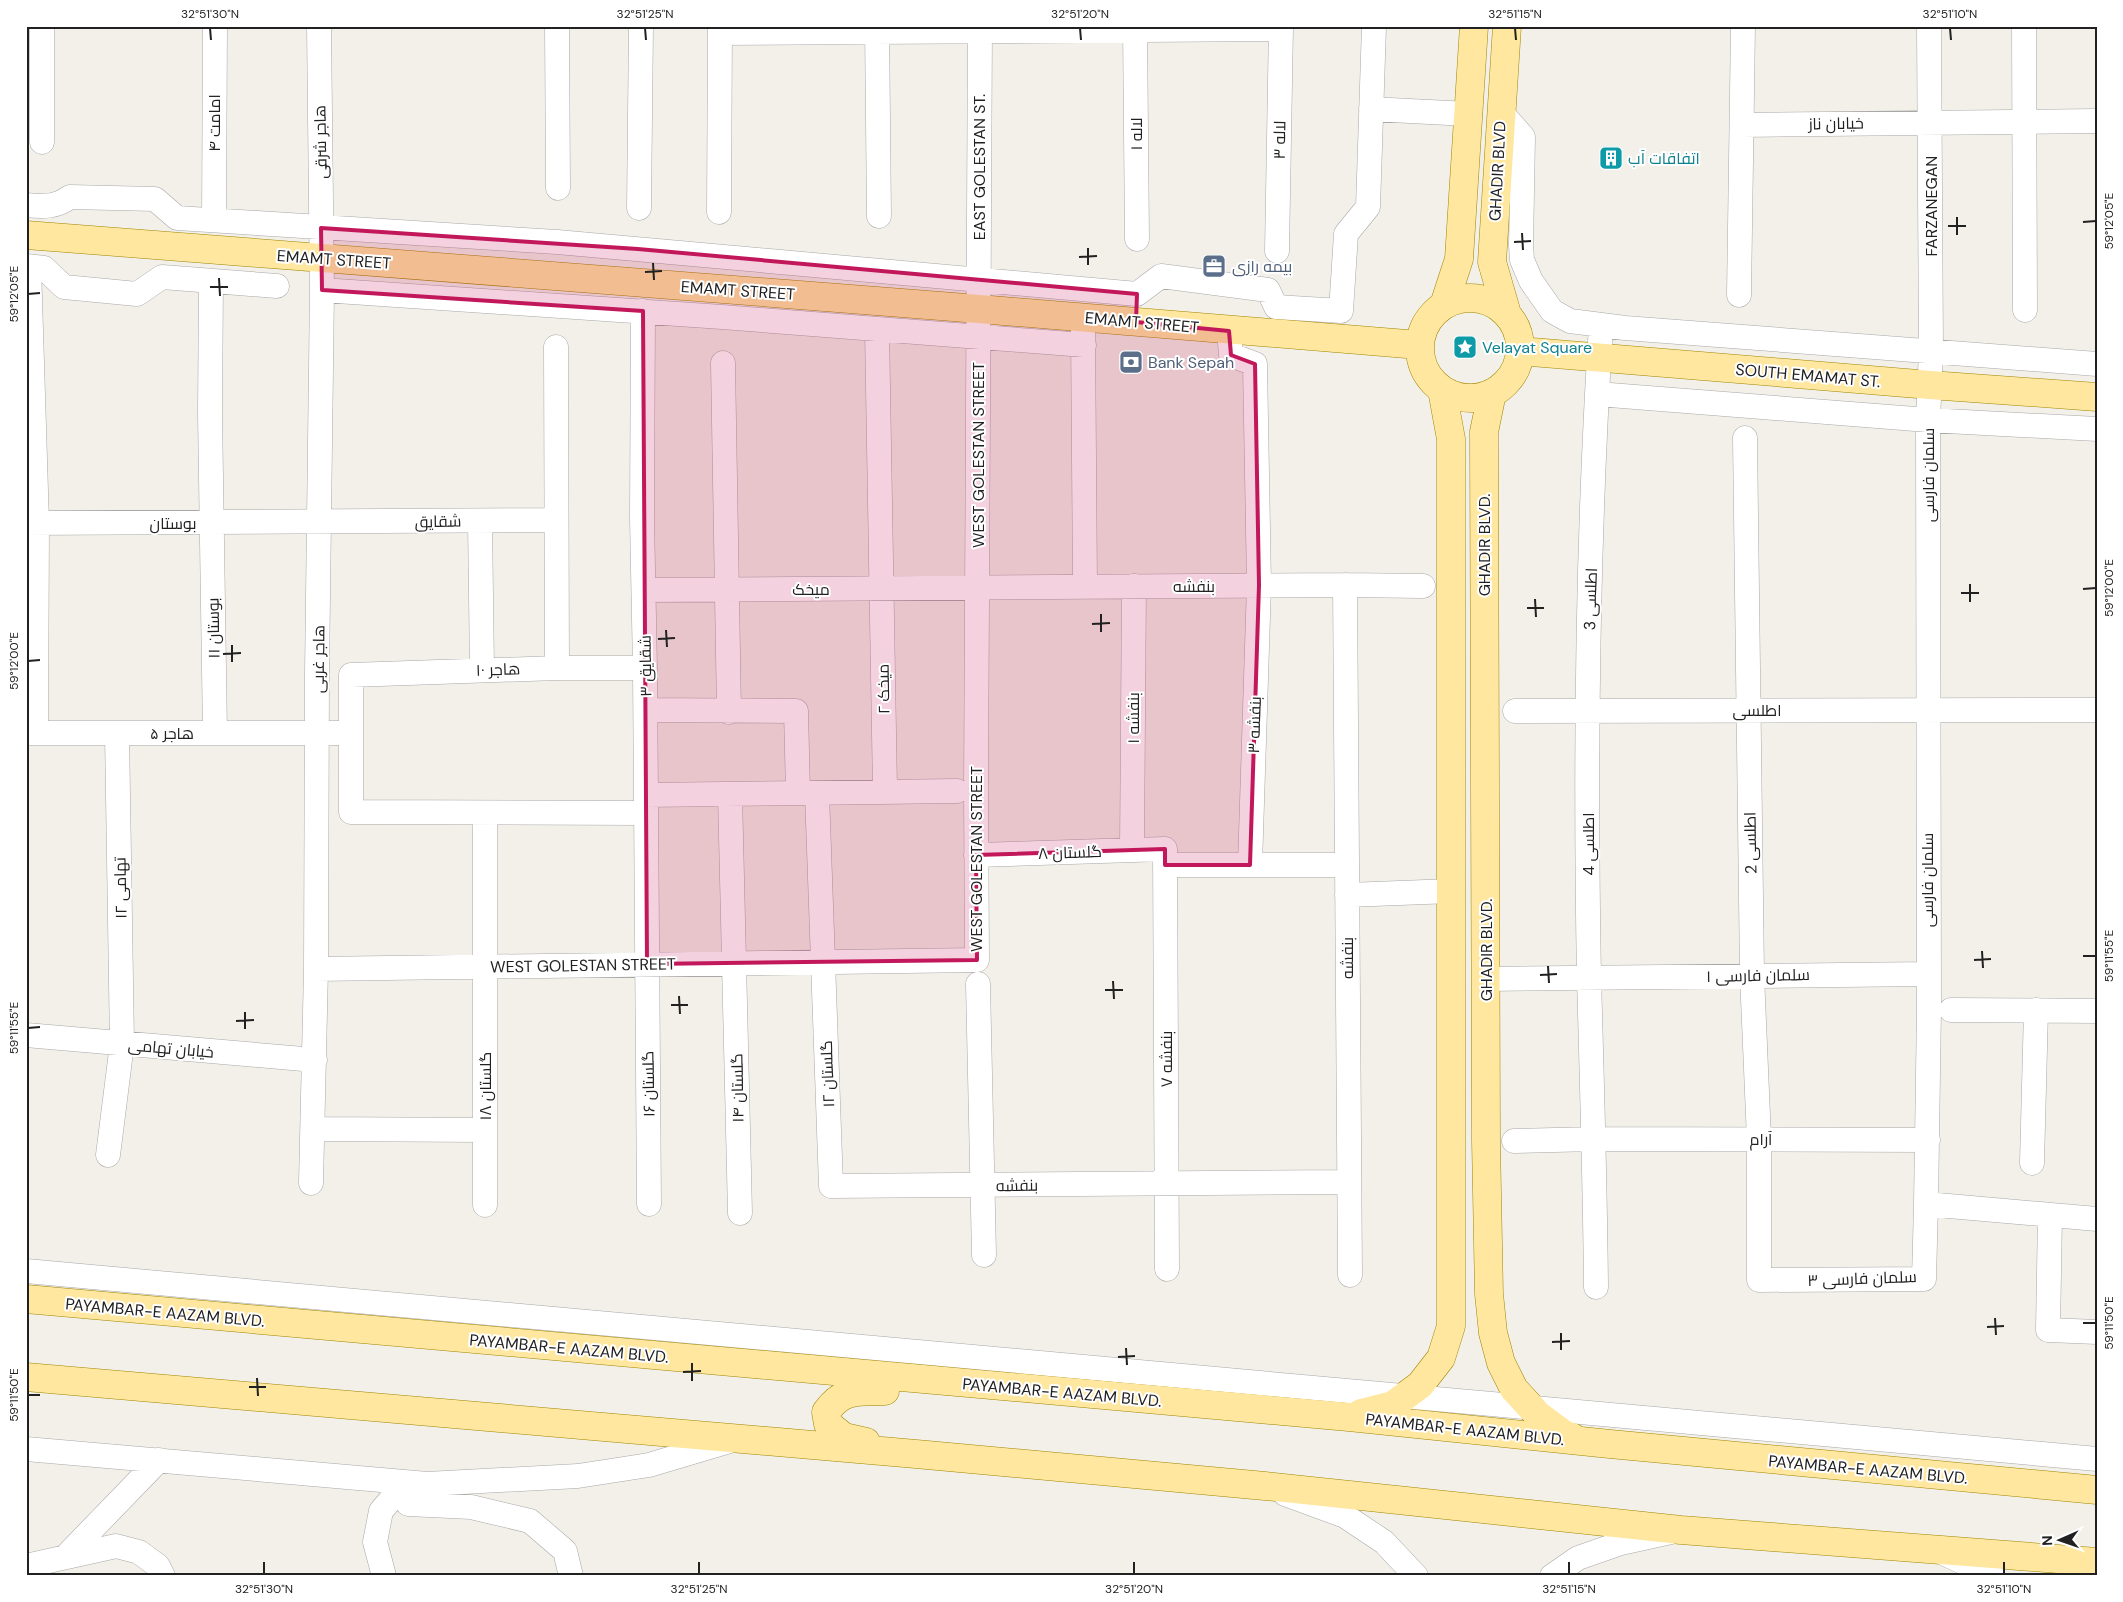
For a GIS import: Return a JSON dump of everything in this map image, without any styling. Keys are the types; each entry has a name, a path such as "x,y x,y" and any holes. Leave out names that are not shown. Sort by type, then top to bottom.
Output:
{"main road":[{"name":"GHADIR BLVD","path":"1444,305 1459,259 1474,26"},
{"name":"GHADIR BLVD","path":"1507,26 1492,262 1507,314"},
{"name":"EMAMT STREET","path":"26,235 1419,345"},
{"path":"1459,298 1472,298 1491,303 1507,314 1519,337 1520,351 1512,376 1503,386 1492,393 1480,397 1467,398 1454,396 1432,382 1420,358 1419,345 1422,332 1436,310 1459,298"},
{"name":"SOUTH EMAMAT ST.","path":"1520,351 2097,397"},
{"name":"GHADIR BLVD.","path":"1349,1417 1393,1405 1420,1385 1441,1358 1451,1326 1452,439 1442,390"},
{"name":"GHADIR BLVD.","path":"1492,393 1484,432 1486,1141 1489,1294 1493,1332 1501,1363 1514,1389 1538,1415 1565,1435 1610,1444"},
{"path":"1452,1296 1459,1307 1471,1311 1483,1306 1489,1294"},
{"name":"PAYAMBAR-E AAZAM BLVD.","path":"26,1299 1026,1390 1349,1417 1610,1444 2097,1490"},
{"path":"26,1377 739,1438 1265,1486 1681,1530 2097,1562"},
{"path":"916,1454 844,1437 828,1424 826,1412 834,1401 848,1392 1026,1390"}],"street":[{"path":"42,26 42,142"},
{"name":"امامت ۴","path":"214,26 214,220"},
{"name":"هاجر شرقی","path":"319,26 322,258"},
{"path":"557,26 558,188"},
{"path":"1739,295 1743,26"},
{"name":"FARZANEGAN","path":"1929,26 1930,385"},
{"path":"2024,26 2025,310"},
{"path":"26,205 42,207 59,204 70,197 155,199 177,218 638,249 1137,294 1161,276 1268,290 1276,307 1341,311 1346,234 1368,207 1374,27"},
{"name":"لاله ۱","path":"1135,28 1137,239"},
{"path":"719,212 720,30 1281,28"},
{"name":"لاله ۳","path":"1277,251 1281,28"},
{"path":"877,29 879,216"},
{"name":"EAST GOLESTAN ST.","path":"979,309 980,29"},
{"path":"639,208 641,30"},
{"path":"1371,109 1468,114"},
{"path":"1501,112 1523,137 1522,260 1531,282 1552,311 1570,320 1601,326 2097,364"},
{"name":"خیابان ناز","path":"1742,125 2097,121"},
{"name":"هاجر غربی","path":"311,1183 315,1060 322,258"},
{"path":"31,733 33,423 28,267 44,268 64,288 137,294 162,277 277,286"},
{"name":"بوستان ۱۱","path":"211,282 210,413 215,733"},
{"path":"322,290 643,311 1084,345"},
{"path":"1136,322 1137,294"},
{"name":"WEST GOLESTAN STREET","path":"316,969 977,960 979,309"},
{"name":"شقایق ۳","path":"643,311 642,519 646,710 647,964"},
{"path":"1083,317 1085,586"},
{"name":"اطلسی 3","path":"1587,711 1597,394 1601,326"},
{"name":"میخک ۲","path":"877,330 881,472 885,790"},
{"name":"بنفشه ۳","path":"1229,331 1231,355 1255,364 1259,585 1250,865"},
{"path":"556,347 555,520 557,668"},
{"path":"646,710 729,712 723,363"},
{"name":"سلمان فارسی","path":"1926,1204 1928,1140 1928,420 1930,385"},
{"path":"1597,394 1928,420 2097,429"},
{"name":"اطلسی 2","path":"1745,438 1752,975 1759,1139 1759,1280"},
{"name":"شقایق","path":"320,522 555,520"},
{"path":"480,521 482,670"},
{"name":"بوستان","path":"32,523 320,522"},
{"path":"1345,584 1423,586"},
{"name":"بنفشه","path":"831,1186 1349,1182 1345,584 977,587"},
{"name":"بنفشه ۱","path":"1132,850 1134,586"},
{"name":"میخک","path":"644,590 977,587"},
{"name":"هاجر ۱۰","path":"351,733 351,675 557,668 645,668"},
{"name":"اطلسی","path":"1515,711 2097,710"},
{"name":"گلستان ۱۲","path":"729,712 796,711 808,793 823,962 831,1186"},
{"name":"اطلسی 4","path":"1587,711 1589,978 1595,1139 1596,1287"},
{"name":"هاجر ۵","path":"31,733 351,733"},
{"name":"تهامی ۱۲","path":"108,1155 122,1044 118,733"},
{"path":"351,733 351,812 484,813 645,804 730,794 885,790 957,791"},
{"name":"گلستان ۱۴","path":"730,794 740,1213"},
{"name":"گلستان ۱۸","path":"484,813 486,966 485,1205"},
{"name":"گلستان ۸","path":"976,855 1132,850 1165,857 1250,865 1347,865"},
{"name":"بنفشه ۷","path":"1165,857 1167,1269"},
{"path":"1347,895 1452,891"},
{"name":"گلستان ۱۶","path":"647,964 649,1204"},
{"name":"سلمان فارسی ۱","path":"1487,979 1927,974"},
{"path":"978,984 984,1255"},
{"path":"1951,1010 2097,1011"},
{"path":"2032,1163 2036,1010"},
{"name":"خیابان تهامی","path":"26,1035 315,1060"},
{"path":"313,1129 485,1130"},
{"name":"آرام","path":"1514,1141 1595,1139 1928,1140"},
{"path":"1349,1182 1350,1275"},
{"path":"1926,1204 2097,1219"},
{"name":"سلمان فارسی ۳","path":"1759,1280 1924,1279 1926,1204"},
{"path":"2050,1215 2048,1330 2097,1332"},
{"path":"26,1271 2097,1459"},
{"path":"26,1448 426,1484 578,1476 649,1465 739,1438"},
{"path":"66,1556 159,1460"},
{"path":"384,1576 375,1542 381,1512 406,1482"},
{"path":"406,1482 408,1504 471,1507 530,1521 565,1551 571,1576"},
{"path":"1265,1486 1345,1516 1384,1542 1416,1576"},
{"path":"1552,1576 1578,1558 1621,1544 1681,1530"},
{"path":"26,1566 116,1546 140,1552 158,1566 163,1576"},
{"path":"1935,1549 1993,1576"}],"highlighted area":[{"path":"321,228 638,249 1137,294 1136,322 1229,331 1231,355 1255,364 1259,585 1250,865 1165,865 1165,849 976,855 977,960 647,964 643,311 322,290"}],"place":[{"name":"اتفاقات آب","path":"1611,158"},
{"name":"بیمه رازی","path":"1214,266"},
{"name":"Velayat Square","path":"1465,347"},
{"name":"Bank Sepah","path":"1131,362"}]}
